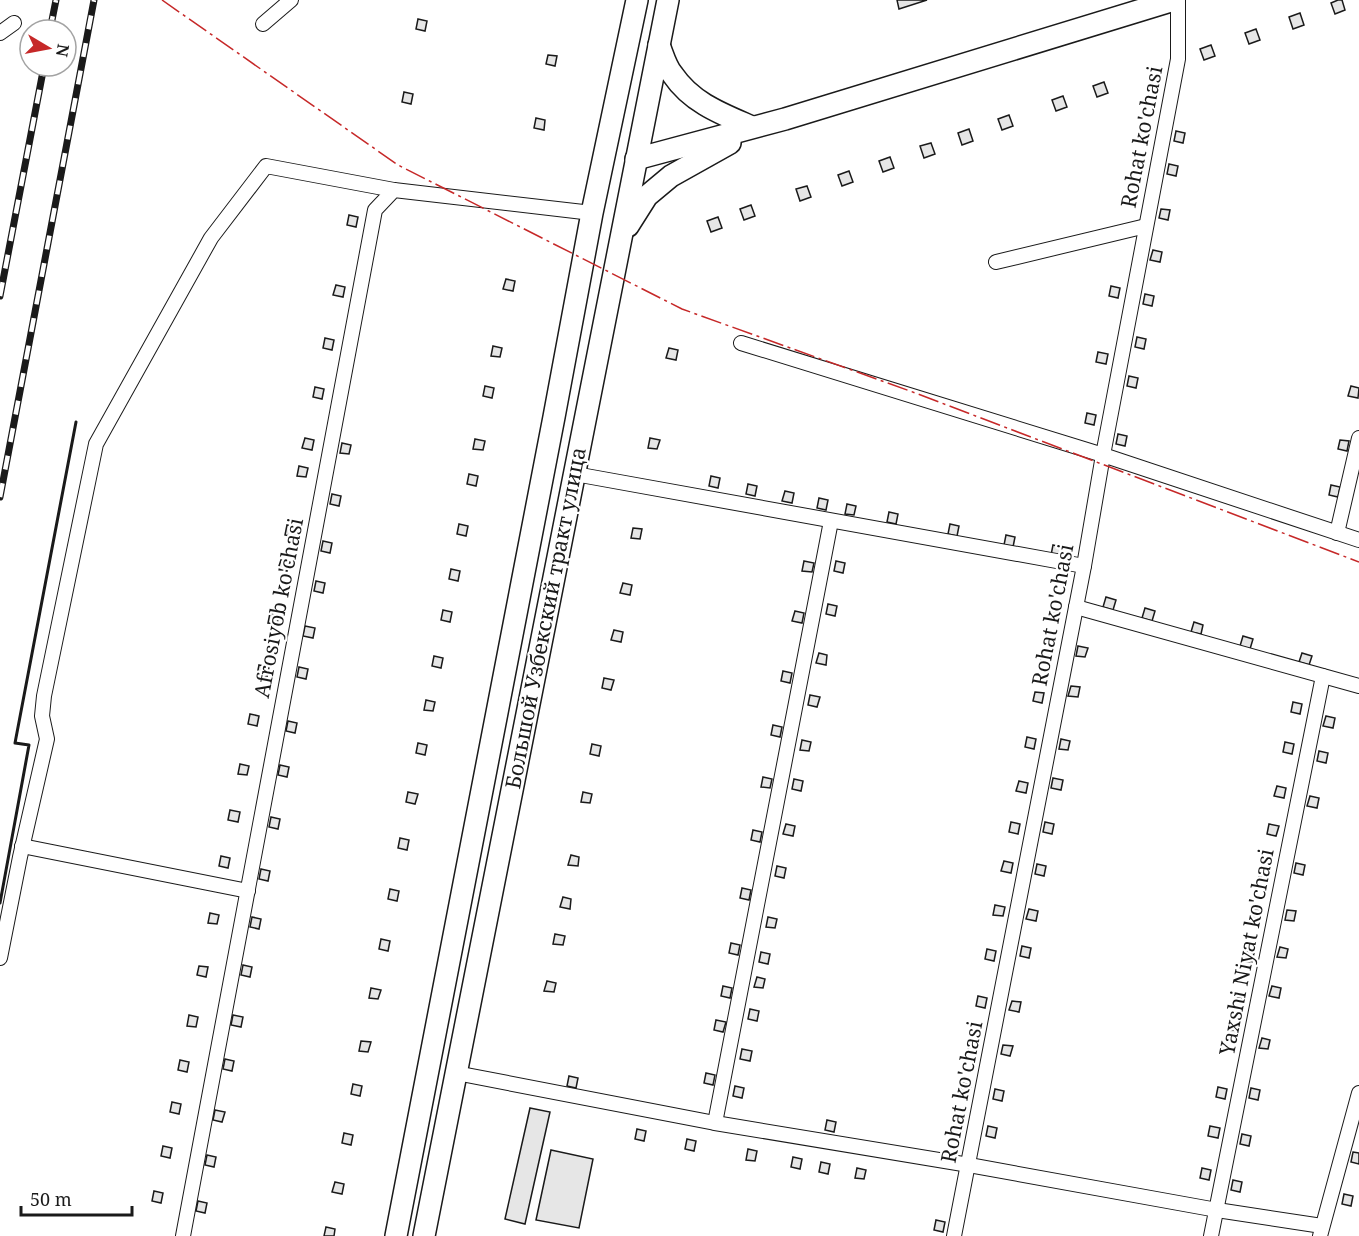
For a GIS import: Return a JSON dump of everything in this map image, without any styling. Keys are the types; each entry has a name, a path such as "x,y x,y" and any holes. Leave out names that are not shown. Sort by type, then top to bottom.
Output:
{"main road":[{"name":"Большой Узбекский тракт улица","path":"396,1236 592,213 637,0"},
{"name":"Большой Узбекский тракт улица","path":"424,1236 668,0"},
{"path":"636,159 761,125 1176,0"},
{"path":"659,45 671,74 686,92 710,109 761,125"},
{"path":"621,236 647,196 671,176 761,125"}],"street":[{"path":"262,24 291,0"},
{"name":"Rohat ko'chasi","path":"954,1236 1084,566 1178,59 1176,0"},
{"path":"0,33 14,23"},
{"path":"0,958 22,846 47,739 42,716 44,696 96,444 211,238 266,166 394,190 592,213"},
{"name":"Afrosiyob ko'chasi","path":"183,1236 375,210 394,190"},
{"path":"996,262 1146,226"},
{"path":"741,343 1103,455 1359,540"},
{"path":"1337,533 1359,438"},
{"path":"574,474 1084,566"},
{"path":"715,1123 831,521"},
{"path":"1076,608 1359,686"},
{"name":"Yaxshi Niyat ko'chasi","path":"1211,1236 1323,676"},
{"path":"22,846 248,891"},
{"path":"456,1073 715,1123 969,1165 1321,1231 1359,1093"}],"building":[{"path":"897,0 927,0 899,9"},
{"path":"1342,0 1345,10 1335,14 1331,3"},
{"path":"1300,13 1304,25 1293,29 1289,17"},
{"path":"418,19 427,21 425,31 416,29"},
{"path":"1256,29 1260,40 1249,44 1245,33"},
{"path":"1211,45 1215,56 1204,60 1200,49"},
{"path":"548,55 557,56 555,66 546,64"},
{"path":"1104,82 1108,93 1097,97 1093,86"},
{"path":"404,92 413,94 411,104 402,102"},
{"path":"1063,96 1067,107 1056,111 1052,100"},
{"path":"1009,115 1013,126 1002,130 998,119"},
{"path":"536,118 545,120 544,130 534,128"},
{"path":"969,129 973,141 962,145 958,133"},
{"path":"1176,131 1185,133 1183,143 1174,141"},
{"path":"931,143 935,154 924,158 920,146"},
{"path":"890,157 894,168 883,172 879,161"},
{"path":"1169,164 1178,166 1176,176 1167,174"},
{"path":"849,171 853,182 842,186 838,175"},
{"path":"807,186 811,197 800,201 796,189"},
{"path":"751,205 755,216 744,220 740,209"},
{"path":"1161,209 1170,210 1168,220 1159,218"},
{"path":"349,215 358,217 356,227 347,225"},
{"path":"718,217 722,228 711,232 707,221"},
{"path":"1153,250 1162,252 1160,262 1150,260"},
{"path":"506,279 515,281 513,291 503,289"},
{"path":"336,285 345,287 343,297 333,295"},
{"path":"1111,286 1120,288 1118,298 1109,296"},
{"path":"1145,294 1154,296 1152,306 1143,304"},
{"path":"1137,337 1146,339 1144,349 1135,347"},
{"path":"325,338 334,340 332,350 323,348"},
{"path":"493,346 502,348 500,357 491,356"},
{"path":"669,348 678,350 676,360 666,358"},
{"path":"1098,352 1108,354 1106,364 1096,362"},
{"path":"1129,376 1138,378 1136,388 1127,386"},
{"path":"485,386 494,388 492,398 483,396"},
{"path":"1351,386 1359,388 1358,398 1348,396"},
{"path":"315,387 324,389 322,399 313,397"},
{"path":"1087,413 1096,415 1094,425 1085,423"},
{"path":"1118,434 1127,436 1125,446 1116,444"},
{"path":"305,438 314,440 312,450 302,448"},
{"path":"650,438 660,440 657,449 648,448"},
{"path":"475,439 485,441 483,450 473,449"},
{"path":"1340,440 1349,441 1347,451 1338,449"},
{"path":"342,443 351,445 349,454 340,453"},
{"path":"299,466 308,468 306,477 297,476"},
{"path":"469,474 478,476 476,486 467,484"},
{"path":"711,476 720,478 718,488 709,486"},
{"path":"748,484 757,486 755,496 746,494"},
{"path":"1331,485 1340,487 1338,497 1329,495"},
{"path":"785,491 794,493 792,503 782,501"},
{"path":"332,494 341,496 339,506 330,504"},
{"path":"819,498 828,500 826,510 817,508"},
{"path":"847,504 856,506 854,515 845,514"},
{"path":"889,512 898,514 896,524 887,522"},
{"path":"459,524 468,526 466,536 457,534"},
{"path":"950,524 959,526 957,536 948,534"},
{"path":"287,525 296,527 294,537 285,535"},
{"path":"633,528 642,529 640,539 631,538"},
{"path":"1006,535 1015,537 1013,547 1004,545"},
{"path":"323,541 332,543 330,553 321,551"},
{"path":"1053,545 1062,547 1060,556 1051,555"},
{"path":"281,560 290,562 287,571 278,569"},
{"path":"804,561 814,563 812,572 802,571"},
{"path":"836,561 845,563 843,573 834,571"},
{"path":"451,569 460,571 458,581 449,579"},
{"path":"316,581 325,583 323,593 314,591"},
{"path":"623,583 632,585 630,595 620,593"},
{"path":"1106,597 1116,600 1113,610 1103,607"},
{"path":"828,604 837,606 835,616 826,614"},
{"path":"1051,607 1060,609 1058,619 1049,617"},
{"path":"1145,608 1155,611 1152,621 1142,618"},
{"path":"443,610 452,612 450,622 441,620"},
{"path":"795,611 804,613 802,623 792,621"},
{"path":"270,613 279,615 277,624 268,623"},
{"path":"1194,622 1203,625 1201,634 1191,632"},
{"path":"305,626 315,628 313,638 303,636"},
{"path":"614,630 623,632 621,642 611,640"},
{"path":"1243,636 1253,639 1250,649 1240,646"},
{"path":"1078,646 1088,648 1085,657 1076,656"},
{"path":"1043,650 1052,652 1050,662 1041,660"},
{"path":"819,653 827,655 826,665 816,663"},
{"path":"1302,653 1312,656 1309,665 1299,662"},
{"path":"434,656 443,658 441,668 432,666"},
{"path":"259,665 269,667 267,677 257,675"},
{"path":"299,667 308,669 306,679 297,677"},
{"path":"783,671 792,673 790,683 781,681"},
{"path":"604,678 614,680 611,690 602,688"},
{"path":"1071,686 1080,687 1078,697 1068,696"},
{"path":"1035,692 1044,693 1042,703 1033,701"},
{"path":"810,695 820,697 817,707 808,705"},
{"path":"426,700 435,702 433,711 424,710"},
{"path":"1293,702 1302,704 1300,714 1291,712"},
{"path":"250,714 259,716 257,726 248,724"},
{"path":"1326,716 1335,718 1333,728 1323,726"},
{"path":"288,721 297,723 295,733 286,731"},
{"path":"773,725 782,727 780,737 771,735"},
{"path":"1027,737 1036,739 1034,749 1025,747"},
{"path":"1061,739 1070,741 1068,750 1059,749"},
{"path":"802,740 811,742 809,751 800,750"},
{"path":"1285,742 1294,744 1292,754 1283,752"},
{"path":"418,743 427,745 425,755 416,753"},
{"path":"592,744 601,746 599,756 590,754"},
{"path":"1319,751 1328,753 1326,763 1317,761"},
{"path":"240,764 249,766 247,775 238,774"},
{"path":"280,765 289,767 287,777 278,775"},
{"path":"763,777 772,779 770,788 761,787"},
{"path":"1053,778 1063,780 1061,790 1051,788"},
{"path":"794,779 803,781 801,791 792,789"},
{"path":"1019,781 1028,783 1026,793 1016,791"},
{"path":"1277,786 1286,788 1284,798 1274,796"},
{"path":"408,792 418,794 415,804 406,802"},
{"path":"583,792 592,794 590,803 581,802"},
{"path":"1310,796 1319,798 1317,808 1307,806"},
{"path":"230,810 240,812 238,822 228,820"},
{"path":"271,817 280,819 278,829 269,827"},
{"path":"1011,822 1020,824 1018,834 1009,832"},
{"path":"1045,822 1054,824 1052,834 1043,832"},
{"path":"786,824 795,826 793,836 783,834"},
{"path":"1269,824 1279,826 1276,836 1267,834"},
{"path":"753,830 762,832 760,842 751,840"},
{"path":"400,838 409,840 407,850 398,848"},
{"path":"571,855 579,857 578,866 568,865"},
{"path":"221,856 230,858 228,868 219,866"},
{"path":"1004,861 1013,863 1011,873 1001,871"},
{"path":"1296,863 1305,865 1303,875 1294,873"},
{"path":"1037,864 1046,866 1044,876 1035,874"},
{"path":"777,866 786,868 784,878 775,876"},
{"path":"1261,867 1270,869 1268,879 1259,877"},
{"path":"261,869 270,871 268,881 259,879"},
{"path":"742,888 751,890 749,900 740,898"},
{"path":"390,889 399,891 397,901 388,899"},
{"path":"563,897 571,899 570,909 560,907"},
{"path":"995,905 1005,907 1003,916 993,915"},
{"path":"1253,908 1262,910 1260,920 1251,918"},
{"path":"1029,909 1038,911 1036,921 1026,919"},
{"path":"1287,910 1296,911 1294,921 1285,920"},
{"path":"210,913 219,915 217,924 208,923"},
{"path":"252,917 261,919 259,929 250,927"},
{"path":"768,917 777,919 775,928 766,927"},
{"path":"555,934 565,936 563,945 553,944"},
{"path":"381,939 390,941 388,951 379,949"},
{"path":"731,943 740,945 738,955 729,953"},
{"path":"1022,946 1031,948 1029,958 1020,956"},
{"path":"1280,947 1288,949 1286,958 1277,957"},
{"path":"987,949 996,951 994,961 985,959"},
{"path":"1245,951 1254,953 1252,962 1242,961"},
{"path":"761,952 770,954 768,964 759,962"},
{"path":"243,965 252,967 250,977 241,975"},
{"path":"199,966 208,967 206,977 197,975"},
{"path":"757,977 765,979 763,988 754,987"},
{"path":"547,981 556,983 554,992 544,991"},
{"path":"723,986 732,988 730,998 721,996"},
{"path":"1272,986 1281,988 1279,998 1269,996"},
{"path":"371,988 381,990 378,999 369,998"},
{"path":"978,996 987,998 985,1008 976,1006"},
{"path":"1235,997 1245,999 1243,1009 1233,1007"},
{"path":"1012,1001 1021,1002 1019,1012 1009,1010"},
{"path":"750,1009 759,1011 757,1021 748,1019"},
{"path":"189,1015 198,1017 196,1027 187,1026"},
{"path":"233,1015 243,1017 241,1027 231,1025"},
{"path":"716,1020 726,1022 723,1032 714,1030"},
{"path":"1229,1029 1239,1031 1237,1041 1227,1039"},
{"path":"1262,1038 1270,1040 1268,1049 1259,1048"},
{"path":"970,1040 979,1042 977,1051 968,1050"},
{"path":"361,1041 371,1042 368,1052 359,1051"},
{"path":"1003,1045 1013,1046 1010,1056 1001,1054"},
{"path":"742,1049 752,1051 750,1061 740,1059"},
{"path":"225,1059 234,1061 232,1071 223,1069"},
{"path":"180,1060 189,1062 187,1072 178,1070"},
{"path":"706,1073 715,1075 713,1085 704,1083"},
{"path":"569,1076 578,1078 576,1088 567,1086"},
{"path":"962,1083 971,1085 969,1094 960,1093"},
{"path":"353,1084 362,1086 360,1096 351,1094"},
{"path":"735,1086 744,1088 742,1098 733,1096"},
{"path":"1218,1087 1227,1089 1225,1099 1216,1097"},
{"path":"1251,1088 1260,1090 1258,1100 1249,1098"},
{"path":"995,1089 1004,1091 1002,1101 993,1099"},
{"path":"172,1102 181,1104 179,1114 170,1112"},
{"path":"530,1108 550,1112 525,1224 505,1219"},
{"path":"215,1110 225,1112 222,1122 213,1120"},
{"path":"827,1120 836,1122 834,1132 825,1130"},
{"path":"954,1125 963,1127 961,1137 952,1135"},
{"path":"988,1126 997,1128 995,1138 986,1136"},
{"path":"1210,1126 1220,1128 1218,1138 1208,1136"},
{"path":"637,1129 646,1131 644,1141 635,1139"},
{"path":"344,1133 353,1135 351,1145 342,1143"},
{"path":"1242,1134 1251,1136 1249,1146 1240,1144"},
{"path":"687,1139 696,1141 694,1151 685,1149"},
{"path":"163,1146 172,1148 170,1158 161,1156"},
{"path":"748,1149 757,1151 755,1161 746,1160"},
{"path":"551,1150 593,1159 579,1228 536,1220"},
{"path":"1353,1152 1359,1153 1359,1164 1351,1162"},
{"path":"207,1155 216,1157 214,1167 205,1165"},
{"path":"793,1157 802,1159 800,1169 791,1167"},
{"path":"821,1162 830,1164 828,1174 819,1172"},
{"path":"857,1168 866,1170 864,1179 855,1178"},
{"path":"1202,1168 1211,1170 1209,1180 1200,1178"},
{"path":"1233,1180 1242,1182 1240,1192 1231,1190"},
{"path":"335,1182 344,1184 342,1194 332,1192"},
{"path":"154,1191 163,1193 161,1203 152,1201"},
{"path":"1344,1194 1353,1196 1351,1206 1342,1204"},
{"path":"198,1201 207,1203 205,1213 196,1211"},
{"path":"936,1220 945,1222 943,1232 934,1230"},
{"path":"326,1227 335,1229 334,1236 324,1236"}],"railway":[{"path":"52,18 56,0"},
{"path":"0,497 94,0"},
{"path":"0,296 42,78"}],"wall":[{"path":"0,903 29,745 15,743 76,422"}],"power":[{"path":"162,0 398,165 682,309 910,391 1359,562"}]}
